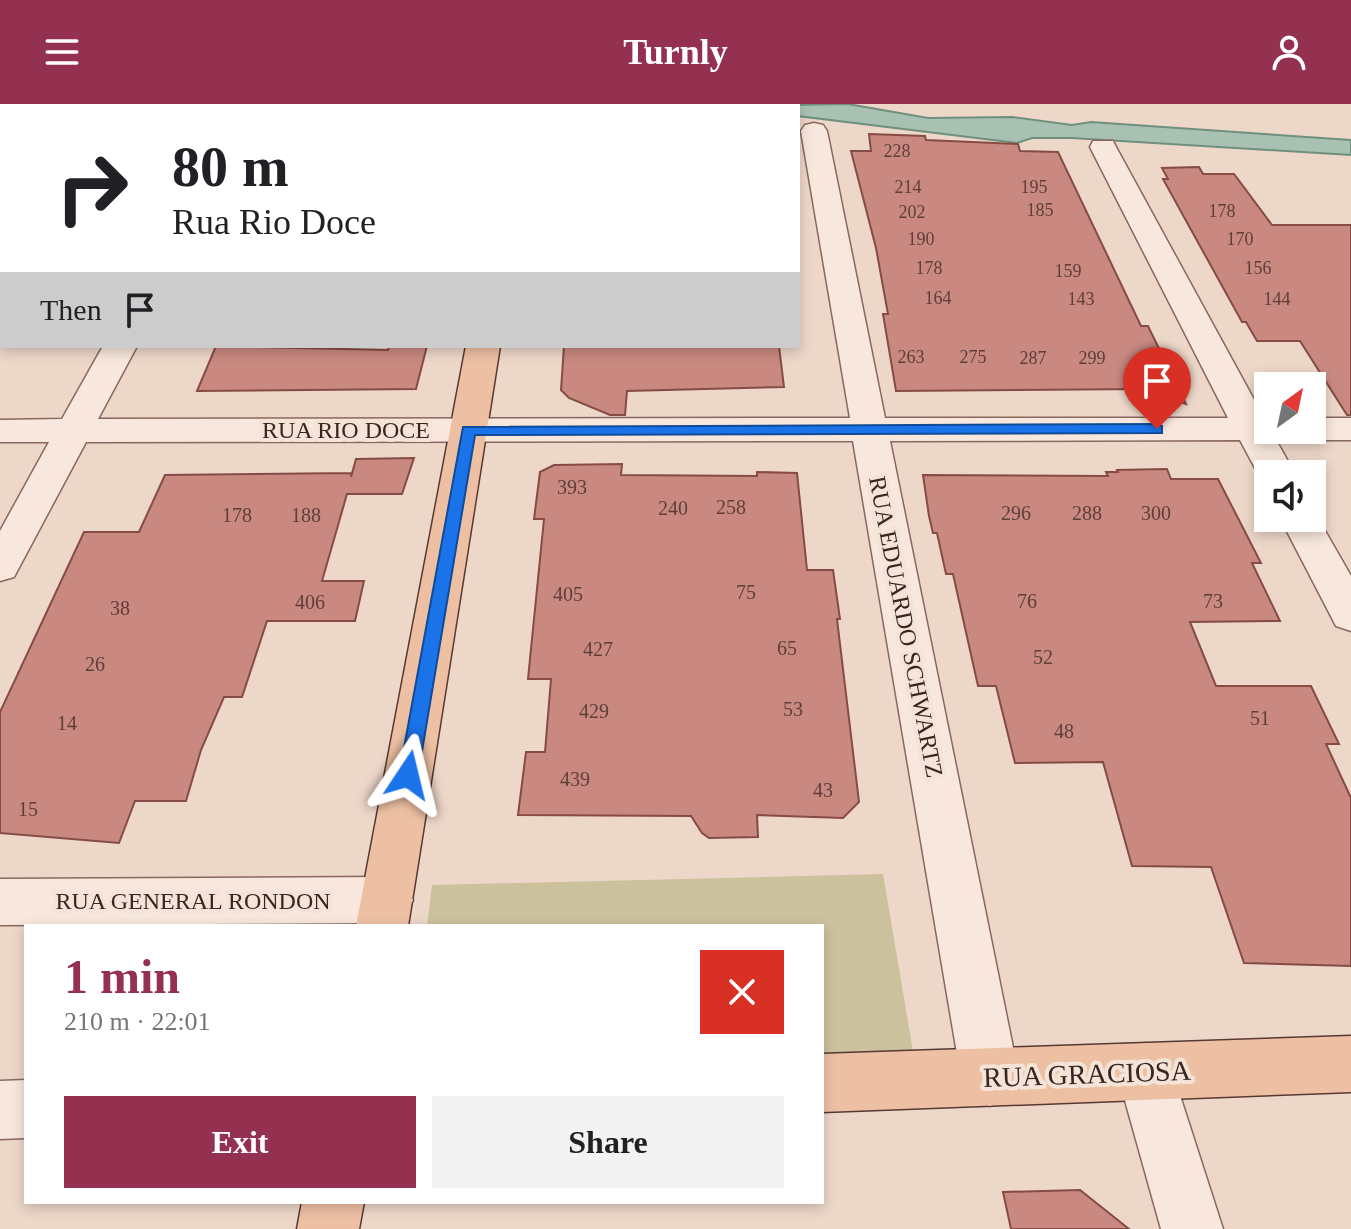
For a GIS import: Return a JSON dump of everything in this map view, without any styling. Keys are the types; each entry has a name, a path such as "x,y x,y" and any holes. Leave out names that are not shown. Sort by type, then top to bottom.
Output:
{"main road":[{"path":"384,913 483,348"},
{"name":"RUA GRACIOSA","path":"824,1083 1351,1064"},
{"path":"328,1229 333,1204"}],"street":[{"name":"RUA EDUARDO SCHWARTZ","path":"814,131 990,1077"},
{"path":"1103,147 1254,418"},
{"path":"0,567 119,348"},
{"name":"RUA RIO DOCE","path":"0,431 1254,429"},
{"path":"1326,429 1351,429"},
{"path":"1307,532 1351,615"},
{"path":"3,902 52,924"},
{"name":"RUA GENERAL RONDON","path":"3,902 384,913"},
{"path":"1146,1072 1192,1229"},
{"path":"0,1110 24,1109"}],"shaded area":[{"path":"848,104 928,118 1012,117 1072,125 1091,122 1351,140 1351,155 1072,138 1032,138 1017,143 800,116 800,105"},
{"path":"883,874 914,1057 824,1059 824,924 427,924 432,885"}],"building":[{"path":"869,134 1018,144 1020,151 1058,152 1141,326 1148,326 1186,404 1146,389 896,391 883,314 888,314 876,248 851,151 871,151"},
{"path":"1199,167 1203,174 1234,174 1272,225 1351,225 1351,415 1347,415 1326,382 1326,372 1320,372 1300,341 1257,341 1246,322 1242,322 1163,179 1168,179 1162,168"},
{"path":"215,348 426,348 416,389 197,391"},
{"path":"564,348 779,348 784,387 627,391 625,415 610,415 569,398 561,390"},
{"path":"414,458 402,494 347,494 322,581 364,581 355,621 267,621 242,697 224,697 201,750 186,801 135,801 119,843 0,833 0,712 84,532 139,532 165,475 352,473 351,477 356,459"},
{"path":"622,464 621,475 757,476 757,472 797,473 807,570 833,570 840,619 837,619 859,802 843,818 757,815 758,837 709,838 691,816 518,815 526,752 545,752 551,679 528,679 544,519 534,519 540,472 554,465"},
{"path":"1167,469 1171,479 1218,479 1261,563 1252,563 1280,621 1190,622 1216,686 1311,686 1339,744 1326,744 1351,798 1351,966 1244,963 1211,867 1132,866 1103,762 1015,763 996,686 978,686 953,574 946,574 937,533 933,533 923,475 1108,476 1106,472 1117,470"},
{"path":"1080,1190 1129,1229 1011,1229 1003,1192"}],"route":[{"path":"408,775 468,430 1157,429"}]}
